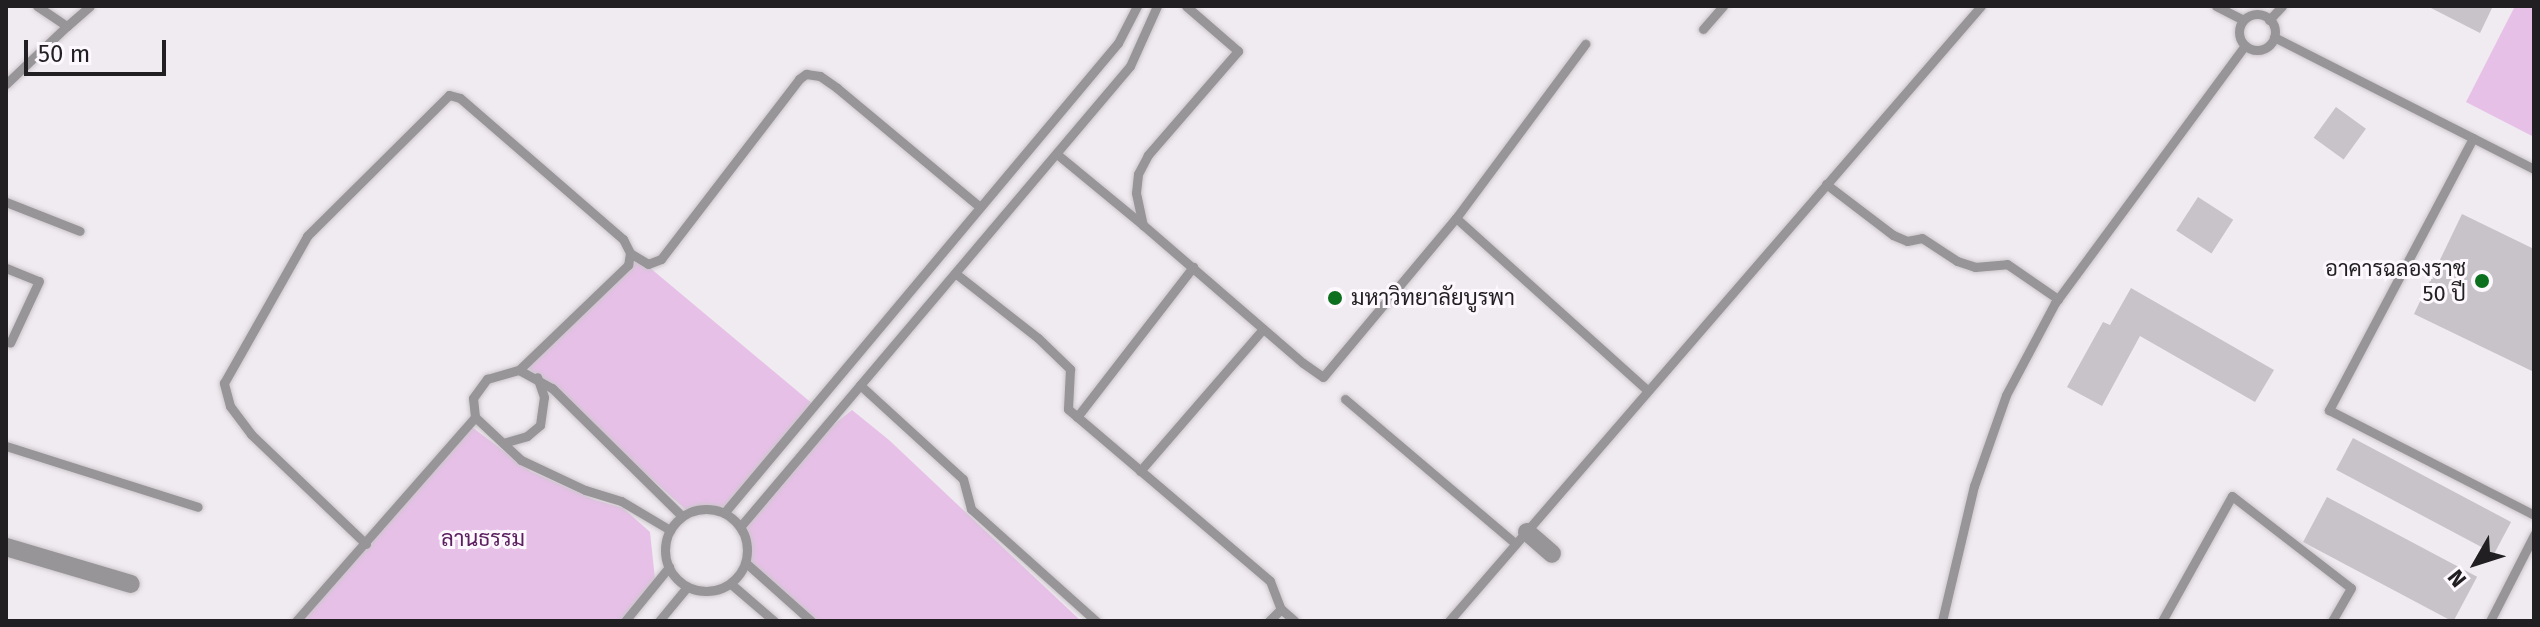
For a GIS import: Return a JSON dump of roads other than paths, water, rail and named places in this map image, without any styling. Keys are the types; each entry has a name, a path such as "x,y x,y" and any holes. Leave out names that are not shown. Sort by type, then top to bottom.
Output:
{"street":[{"path":"1521,537 1552,554"},
{"path":"6,547 131,584"}],"lane":[{"path":"37,6 67,26"},
{"path":"6,84 90,6"},
{"path":"724,513 1118,43 1137,6"},
{"path":"740,527 1058,155 1130,66 1157,6"},
{"path":"1143,225 1136,193 1138,174 1148,155 1238,51 1186,6"},
{"path":"1703,29 1723,6"},
{"path":"1449,621 1981,6"},
{"path":"2216,6 2243,20 2258,14 2269,20 2274,37 2534,169"},
{"path":"2269,20 2282,6"},
{"path":"2243,20 2239,33 2245,45 2261,49 2274,37"},
{"path":"1058,155 1323,377 1456,218 1585,44"},
{"path":"1942,621 1974,486 2006,395 2058,299 2245,45"},
{"path":"366,544 251,434 230,406 224,383 307,236 449,95 460,98 623,239 630,253 648,264 661,259 799,79 806,74 820,76 837,88 980,207"},
{"path":"2473,138 2329,410 2534,515"},
{"path":"1826,184 1893,235 1907,241 1922,238 1975,267 2007,264 2058,299"},
{"path":"6,202 80,231"},
{"path":"1456,218 1647,390"},
{"path":"630,253 628,265 519,370 487,379 473,398 475,417 521,460 585,490 621,501 670,530"},
{"path":"1077,417 1193,267"},
{"path":"6,268 39,281 10,343"},
{"path":"955,273 1038,338 1070,369 1068,409 1270,581 1281,609 1295,621"},
{"path":"1140,471 1263,329"},
{"path":"519,370 537,377 602,435 682,516"},
{"path":"503,443 527,436 540,425 544,397 537,377"},
{"path":"860,385 963,479 971,509 1096,621"},
{"path":"1345,399 1521,537"},
{"path":"296,621 475,417"},
{"path":"6,446 198,507"},
{"path":"2162,621 2232,496 2351,588 2332,621"},
{"path":"704,509 724,513 740,527 748,550 746,563 731,584 710,592 687,587 669,567 665,555 670,530 682,516 704,509"},
{"path":"2490,621 2534,535"},
{"path":"746,563 811,621"},
{"path":"625,621 669,567"},
{"path":"731,584 774,621"},
{"path":"659,621 687,587"},
{"path":"1269,621 1281,609"}],"place":[{"name":"อาคารฉลองราช 50 ปี","path":"2482,281"},
{"name":"มหาวิทยาลัยบูรพา","path":"1335,298"}],"park label":[{"name":"ลานธรรม","path":"483,539"}]}
